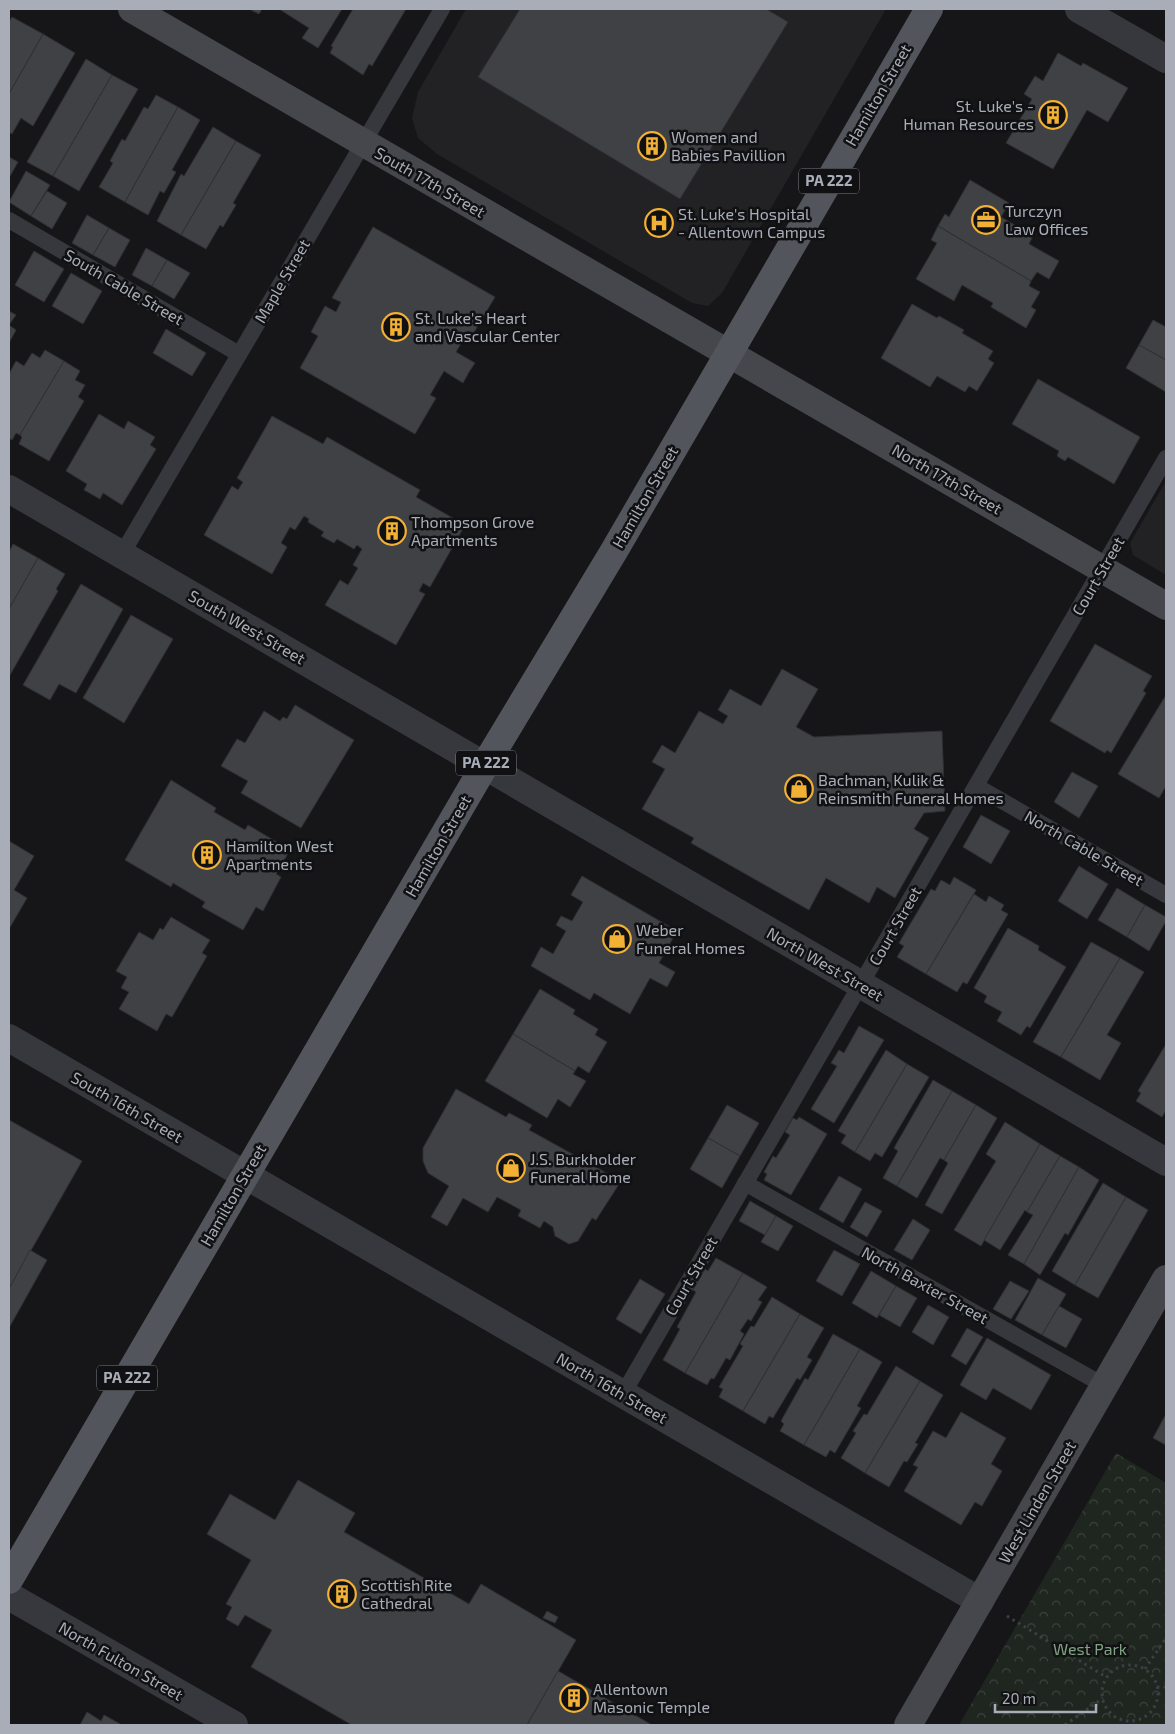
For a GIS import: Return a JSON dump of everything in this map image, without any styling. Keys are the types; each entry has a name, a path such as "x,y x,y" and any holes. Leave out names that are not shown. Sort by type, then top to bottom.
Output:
{"main road":[{"name":"Hamilton Street","path":"9,1580 485,765 614,551 929,9"}],"street":[{"name":"South 17th Street","path":"132,9 728,353"},
{"path":"1079,9 1166,59"},
{"name":"North 17th Street","path":"728,353 1166,606"},
{"name":"South West Street","path":"9,489 485,765"},
{"name":"North West Street","path":"485,765 1166,1162"},
{"name":"South 16th Street","path":"9,1038 245,1175"},
{"name":"North 16th Street","path":"245,1175 980,1601"},
{"name":"West Linden Street","path":"908,1725 1166,1279"},
{"name":"North Fulton Street","path":"9,1596 234,1725"}],"lane":[{"name":"Maple Street","path":"122,554 442,9"},
{"name":"South Cable Street","path":"9,220 239,354"},
{"name":"Court Street","path":"623,1394 1166,458"},
{"name":"North Cable Street","path":"976,786 1166,894"},
{"name":"North Baxter Street","path":"745,1184 1105,1386"}],"path":[{"path":"980,1601 1106,1677"},
{"path":"1145,1669 1166,1638"},
{"path":"1124,1665 1135,1665 1145,1669 1153,1676 1158,1687 1158,1698 1153,1708 1146,1716 1136,1720 1125,1720 1115,1716 1106,1708 1103,1698 1102,1688 1106,1677 1114,1669 1124,1665"},
{"path":"1158,1687 1166,1687"},
{"path":"1066,1725 1103,1698"},
{"path":"1136,1720 1137,1725"}],"shaded area":[{"name":"St. Luke's Hospital - Allentown Campus","path":"466,9 886,9 722,293 708,306 692,303 437,154 418,138 412,118 418,92"},
{"path":"1166,481 1166,575 1133,555 1130,543"}],"green space":[{"name":"West Park","path":"1116,1453 1166,1483 1166,1725 959,1725"}],"building":[{"path":"249,9 262,9 259,14"},
{"path":"279,9 342,9 318,48 302,38 309,28"},
{"path":"353,9 406,9 372,66 369,64 363,75 330,53 333,47 331,46"},
{"name":"Women and Babies Pavillion","path":"520,9 766,9 788,22 680,199 478,77"},
{"path":"12,17 43,34 9,94 9,22"},
{"path":"43,34 75,53 33,126 21,118 12,134 9,132 9,94"},
{"name":"St. Luke's - Human Resources","path":"1058,53 1081,66 1083,63 1128,88 1108,122 1087,110 1053,169 1006,143 1032,99 1024,94 1035,76 1043,81"},
{"path":"86,59 112,75 53,176 27,162"},
{"path":"112,75 138,89 79,191 53,176"},
{"path":"156,95 178,107 125,202 99,187 113,163 110,161 122,139 125,141 144,107 148,109"},
{"path":"178,107 200,120 172,170 176,172 164,193 160,191 148,215 125,202"},
{"path":"213,127 236,141 181,235 157,221 181,174 184,176"},
{"path":"236,141 261,155 233,203 236,205 223,227 220,225 206,249 181,235"},
{"path":"9,157 18,162 9,178"},
{"path":"26,171 50,185 31,216 9,202"},
{"path":"970,180 1009,203 1001,217 1033,236 1029,244 1059,261 1049,279 1037,272 1031,281 938,226 945,214 949,217"},
{"path":"47,191 67,203 52,229 31,216"},
{"path":"87,215 109,228 93,255 72,243"},
{"path":"938,226 1031,281 1029,286 1040,292 1031,307 1036,310 1026,328 991,307 993,303 962,285 954,301 916,279 937,243 931,240"},
{"name":"St. Luke's Heart and Vascular Center","path":"373,227 495,297 473,334 468,331 456,352 475,363 463,383 444,371 430,395 436,398 415,434 300,368 318,336 311,332 325,306 336,312 341,302 332,298"},
{"path":"109,228 130,240 115,267 93,255"},
{"path":"146,248 167,260 152,286 132,275"},
{"path":"34,251 64,269 44,302 15,285"},
{"path":"167,260 190,273 174,299 152,286"},
{"path":"71,273 102,291 83,324 52,306"},
{"path":"912,304 964,330 962,333 993,351 988,359 994,363 977,391 969,386 965,392 937,376 930,387 881,358"},
{"path":"9,311 16,315 9,325"},
{"path":"1153,320 1166,327 1166,360 1139,345"},
{"path":"9,325 16,330 9,343"},
{"path":"166,329 206,353 192,376 153,353"},
{"path":"1139,345 1166,360 1166,392 1126,368"},
{"path":"45,350 64,361 20,435 16,433 12,440 9,438 9,374 16,361 24,366 32,353 40,358"},
{"path":"64,361 80,371 75,380 85,385 78,397 84,401 49,461 19,444 22,437 20,435"},
{"path":"1038,379 1140,437 1114,484 1068,457 1065,461 1057,456 1059,451 1012,424"},
{"path":"99,414 124,429 128,421 155,437 150,445 156,449 122,505 103,493 100,499 84,490 87,484 66,471"},
{"name":"Thompson Grove Apartments","path":"272,416 323,444 327,437 420,490 416,497 465,525 430,587 423,583 419,591 425,594 396,645 325,605 340,580 348,585 358,568 353,565 362,549 357,545 354,549 337,539 334,543 321,536 324,532 308,522 309,519 304,516 295,530 290,527 281,543 287,547 272,574 204,535 232,486 238,490 243,482 237,478"},
{"path":"13,544 38,558 9,609 9,552"},
{"path":"38,558 65,574 56,589 58,591 10,675 9,609"},
{"path":"81,584 123,609 76,693 59,684 50,700 23,685"},
{"path":"131,615 173,639 124,723 83,698"},
{"path":"1095,644 1152,676 1143,691 1146,693 1111,753 1107,750 1105,753 1050,721"},
{"name":"Bachman, Kulik & Reinsmith Funeral Homes","path":"782,669 818,689 796,727 814,737 942,731 945,811 924,813 914,829 929,838 895,898 877,887 869,903 826,878 809,910 691,843 694,838 642,809 665,769 652,762 662,745 675,753 699,711 723,724 728,716 718,710 730,689 761,706"},
{"path":"1166,695 1166,786 1159,798 1118,774"},
{"path":"295,705 354,740 301,828 241,793 248,781 221,766 237,739 245,743 264,711 280,721 283,717 287,719"},
{"path":"1072,772 1098,786 1079,818 1054,802"},
{"name":"Hamilton West Apartments","path":"171,780 216,808 214,812 245,830 248,825 290,850 276,874 281,877 263,911 256,907 243,930 202,907 205,902 173,883 171,887 125,860"},
{"path":"981,815 1010,831 991,864 963,847"},
{"path":"9,841 34,856 14,890 27,898 9,929"},
{"path":"1079,866 1108,884 1087,919 1058,901"},
{"name":"Weber Funeral Homes","path":"582,876 677,931 659,963 675,972 667,987 650,978 630,1014 594,993 590,1000 531,966 541,947 553,954 566,931 556,925 561,916 572,921 583,902 571,895"},
{"path":"954,877 976,890 926,974 897,957 904,946 899,943 931,889 935,891 941,880 950,885"},
{"path":"1117,888 1145,905 1127,937 1098,920"},
{"path":"974,894 986,902 989,896 1004,905 1001,910 1008,914 967,984 963,982 957,992 926,974"},
{"path":"1145,905 1166,917 1166,921 1149,951 1127,937"},
{"path":"171,917 210,940 202,953 207,956 172,1017 166,1014 157,1031 119,1009 129,992 121,988 127,977 116,971 139,932 153,940 160,928 163,930"},
{"path":"1008,928 1039,946 1038,950 1066,967 1030,1028 1027,1026 1021,1035 997,1021 1002,1012 984,1002 987,996 974,988"},
{"path":"1091,942 1120,958 1061,1057 1033,1042"},
{"path":"1120,958 1144,972 1107,1035 1121,1043 1100,1080 1061,1057"},
{"path":"540,989 575,1010 573,1014 598,1029 595,1035 607,1042 589,1073 578,1066 575,1071 513,1034"},
{"path":"859,1026 884,1040 834,1123 811,1109 837,1066 831,1063 839,1050 844,1053"},
{"path":"513,1034 575,1071 573,1074 586,1081 570,1107 558,1099 547,1118 485,1081"},
{"path":"1166,1044 1166,1110 1162,1117 1136,1101 1141,1093 1138,1091"},
{"path":"886,1050 907,1064 855,1152 841,1143 846,1135 838,1131"},
{"path":"907,1064 929,1077 882,1157 875,1153 870,1161 855,1152"},
{"path":"933,1080 952,1091 897,1186 883,1178 898,1151 894,1148"},
{"name":"J.S. Burkholder Funeral Home","path":"456,1089 506,1117 509,1113 532,1125 529,1130 621,1181 596,1220 592,1218 578,1241 569,1244 555,1236 553,1227 544,1221 540,1228 518,1216 521,1210 497,1197 488,1212 463,1198 447,1226 431,1217 449,1186 428,1173 423,1161 423,1148"},
{"path":"952,1091 976,1105 944,1160 940,1158 917,1198 897,1186"},
{"path":"727,1105 759,1123 740,1156 708,1138"},
{"path":"976,1105 997,1118 942,1214 925,1205 948,1163 944,1160"},
{"path":"799,1117 827,1134 791,1195 764,1180 767,1174 764,1172 773,1156 776,1158 790,1135 785,1132 793,1118 797,1120"},
{"path":"9,1120 82,1161 9,1289"},
{"path":"1005,1122 1040,1144 981,1246 954,1230 996,1161 986,1154"},
{"path":"708,1138 740,1156 722,1188 690,1169"},
{"path":"1040,1144 1060,1156 1027,1212 1025,1210 1000,1250 984,1240"},
{"path":"1060,1156 1079,1167 1024,1264 1008,1255 1033,1215 1027,1212"},
{"path":"1079,1167 1099,1180 1068,1235 1065,1233 1040,1275 1024,1264"},
{"path":"839,1176 862,1189 843,1223 819,1209"},
{"path":"1103,1183 1126,1197 1075,1285 1052,1271"},
{"path":"1126,1197 1148,1210 1098,1298 1075,1285"},
{"path":"750,1201 776,1216 765,1235 739,1221"},
{"path":"865,1202 882,1211 867,1237 850,1227"},
{"path":"776,1216 793,1226 778,1251 761,1242"},
{"path":"913,1219 930,1230 912,1260 894,1250"},
{"path":"30,1250 47,1260 9,1328 9,1289"},
{"path":"834,1250 860,1264 842,1296 816,1281"},
{"path":"716,1258 743,1273 685,1373 663,1360 680,1329 677,1327 696,1292 693,1290 705,1269 708,1271"},
{"path":"871,1271 896,1286 877,1318 852,1303"},
{"path":"743,1273 767,1287 758,1300 762,1302 751,1321 748,1319 740,1331 744,1334 730,1360 726,1358 714,1379 711,1378 707,1385 685,1373"},
{"path":"1038,1278 1066,1294 1042,1335 1015,1320"},
{"path":"640,1279 665,1294 641,1334 616,1319"},
{"path":"1010,1281 1029,1291 1011,1319 993,1309"},
{"path":"896,1286 917,1298 900,1327 879,1315"},
{"path":"772,1297 800,1314 743,1411 719,1397 723,1389 719,1387 743,1346 740,1344 751,1326 754,1327"},
{"path":"928,1305 949,1317 933,1345 912,1332"},
{"path":"1059,1306 1082,1319 1066,1348 1042,1335"},
{"path":"800,1314 824,1328 807,1357 812,1360 800,1380 797,1378 773,1418 769,1416 765,1424 743,1411"},
{"path":"967,1328 983,1337 966,1365 951,1356"},
{"path":"833,1334 860,1349 804,1445 780,1431 784,1424 781,1421 805,1378 808,1380"},
{"path":"987,1338 1051,1375 1031,1410 993,1388 986,1400 960,1385"},
{"path":"860,1349 882,1362 857,1406 861,1408 835,1453 830,1450 826,1457 804,1445"},
{"path":"896,1366 920,1381 865,1473 841,1458 856,1433 853,1431 864,1414 867,1415"},
{"path":"920,1381 943,1395 915,1443 918,1444 907,1462 904,1461 889,1487 865,1473"},
{"path":"961,1412 1006,1438 991,1464 1002,1471 982,1506 975,1502 961,1525 904,1491 918,1467 913,1465 933,1431 946,1438"},
{"path":"1166,1414 1166,1445 1153,1438"},
{"name":"Scottish Rite Cathedral","path":"298,1480 355,1513 344,1532 469,1604 481,1584 576,1640 527,1725 352,1725 251,1667 272,1630 245,1615 238,1626 226,1619 232,1607 226,1604 251,1560 207,1534 230,1494 275,1520"},
{"path":"547,1611 558,1617 555,1623 543,1618"},
{"name":"Allentown Masonic Temple","path":"558,1671 652,1725 527,1725"},
{"path":"87,1712 101,1721 104,1715 122,1725 80,1725"}],"place":[{"name":"St. Luke's - Human Resources","path":"1053,115"},
{"name":"Women and Babies Pavillion","path":"652,146"},
{"name":"Turczyn Law Offices","path":"986,220"},
{"name":"St. Luke's Hospital - Allentown Campus","path":"659,223"},
{"name":"St. Luke's Heart and Vascular Center","path":"396,327"},
{"name":"Thompson Grove Apartments","path":"392,531"},
{"name":"Bachman, Kulik & Reinsmith Funeral Homes","path":"799,789"},
{"name":"Hamilton West Apartments","path":"207,855"},
{"name":"Weber Funeral Homes","path":"617,939"},
{"name":"J.S. Burkholder Funeral Home","path":"511,1168"},
{"name":"Scottish Rite Cathedral","path":"342,1594"},
{"name":"Allentown Masonic Temple","path":"574,1698"}]}
